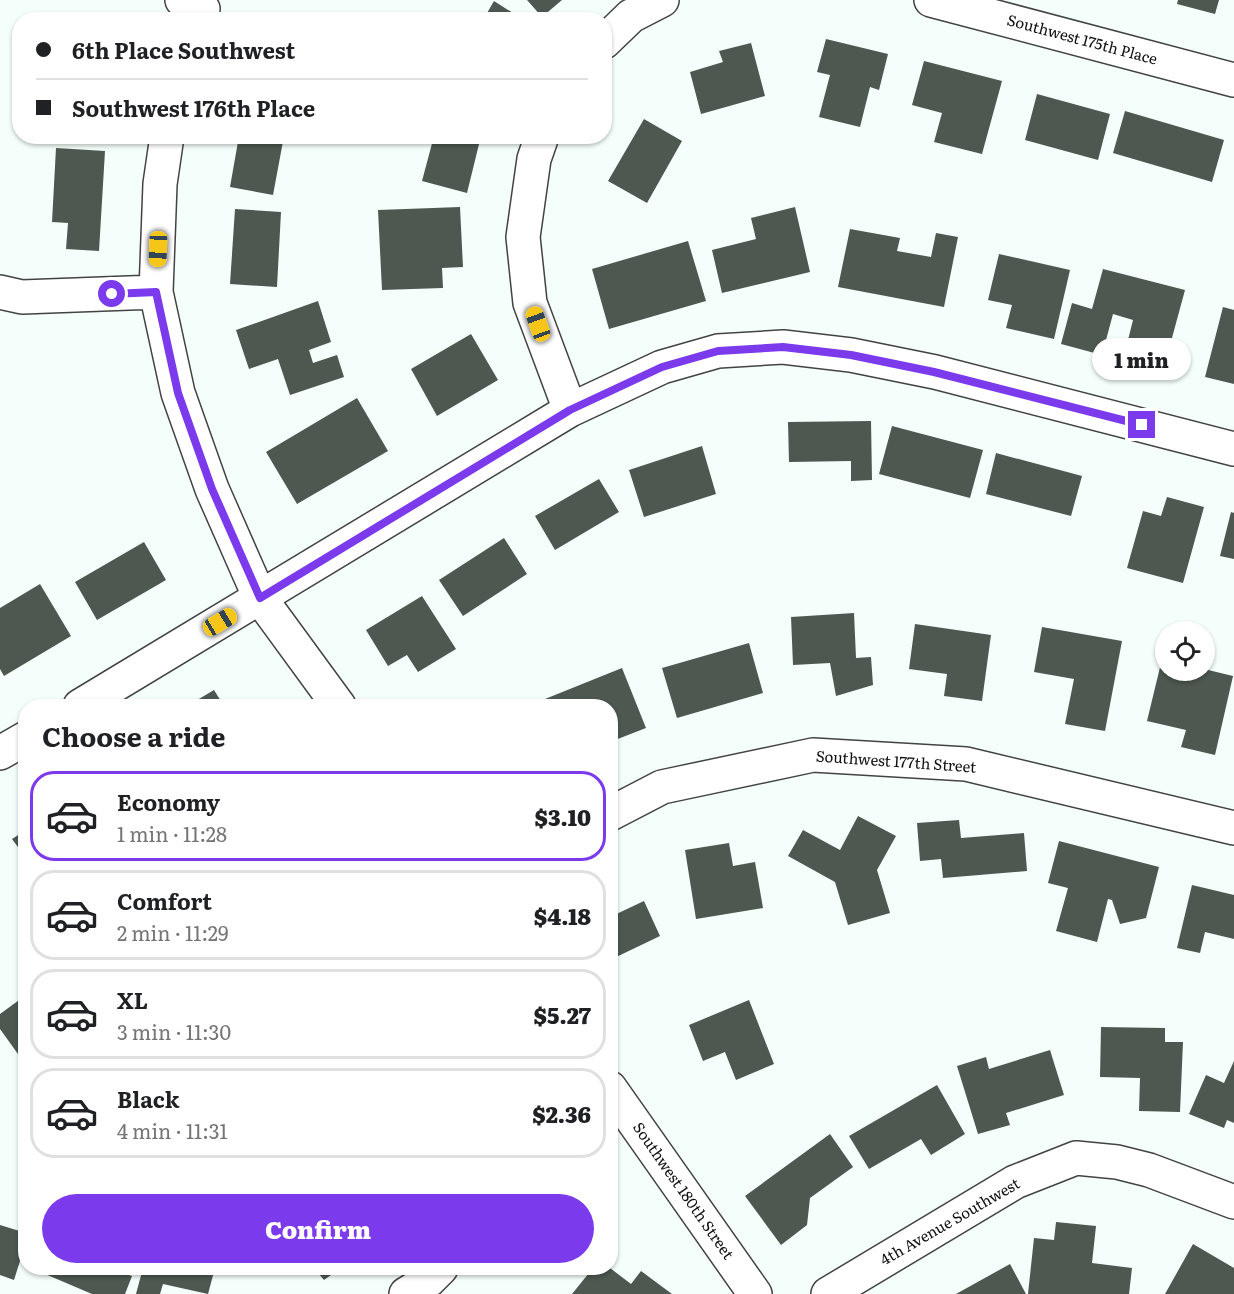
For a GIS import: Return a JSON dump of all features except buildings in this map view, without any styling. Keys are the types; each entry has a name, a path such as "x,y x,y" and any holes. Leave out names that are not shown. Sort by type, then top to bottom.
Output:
{"street":[{"path":"612,34 631,16 662,0"},
{"name":"Southwest 175th Place","path":"931,0 1234,80"},
{"path":"166,144 160,184 156,292 178,393 212,489 260,598 334,699"},
{"path":"539,144 534,159 523,237 530,303 570,410"},
{"path":"8,289 156,292"},
{"path":"92,699 570,410 662,367 718,351 783,347 851,355 934,372 1234,449"},
{"path":"0,753 18,743"},
{"name":"Southwest 177th Street","path":"618,810 662,787 813,755 966,764 1234,828"},
{"name":"Southwest 180th Street","path":"618,1099 755,1294"},
{"name":"4th Avenue Southwest","path":"828,1294 1015,1182 1076,1158 1117,1162 1149,1170 1234,1202"},
{"path":"406,1294 434,1275"}],"route":[{"path":"112,294 156,292 178,393 212,489 260,598 570,410 662,367 718,351 783,347 851,355 934,372 1142,425"}]}
